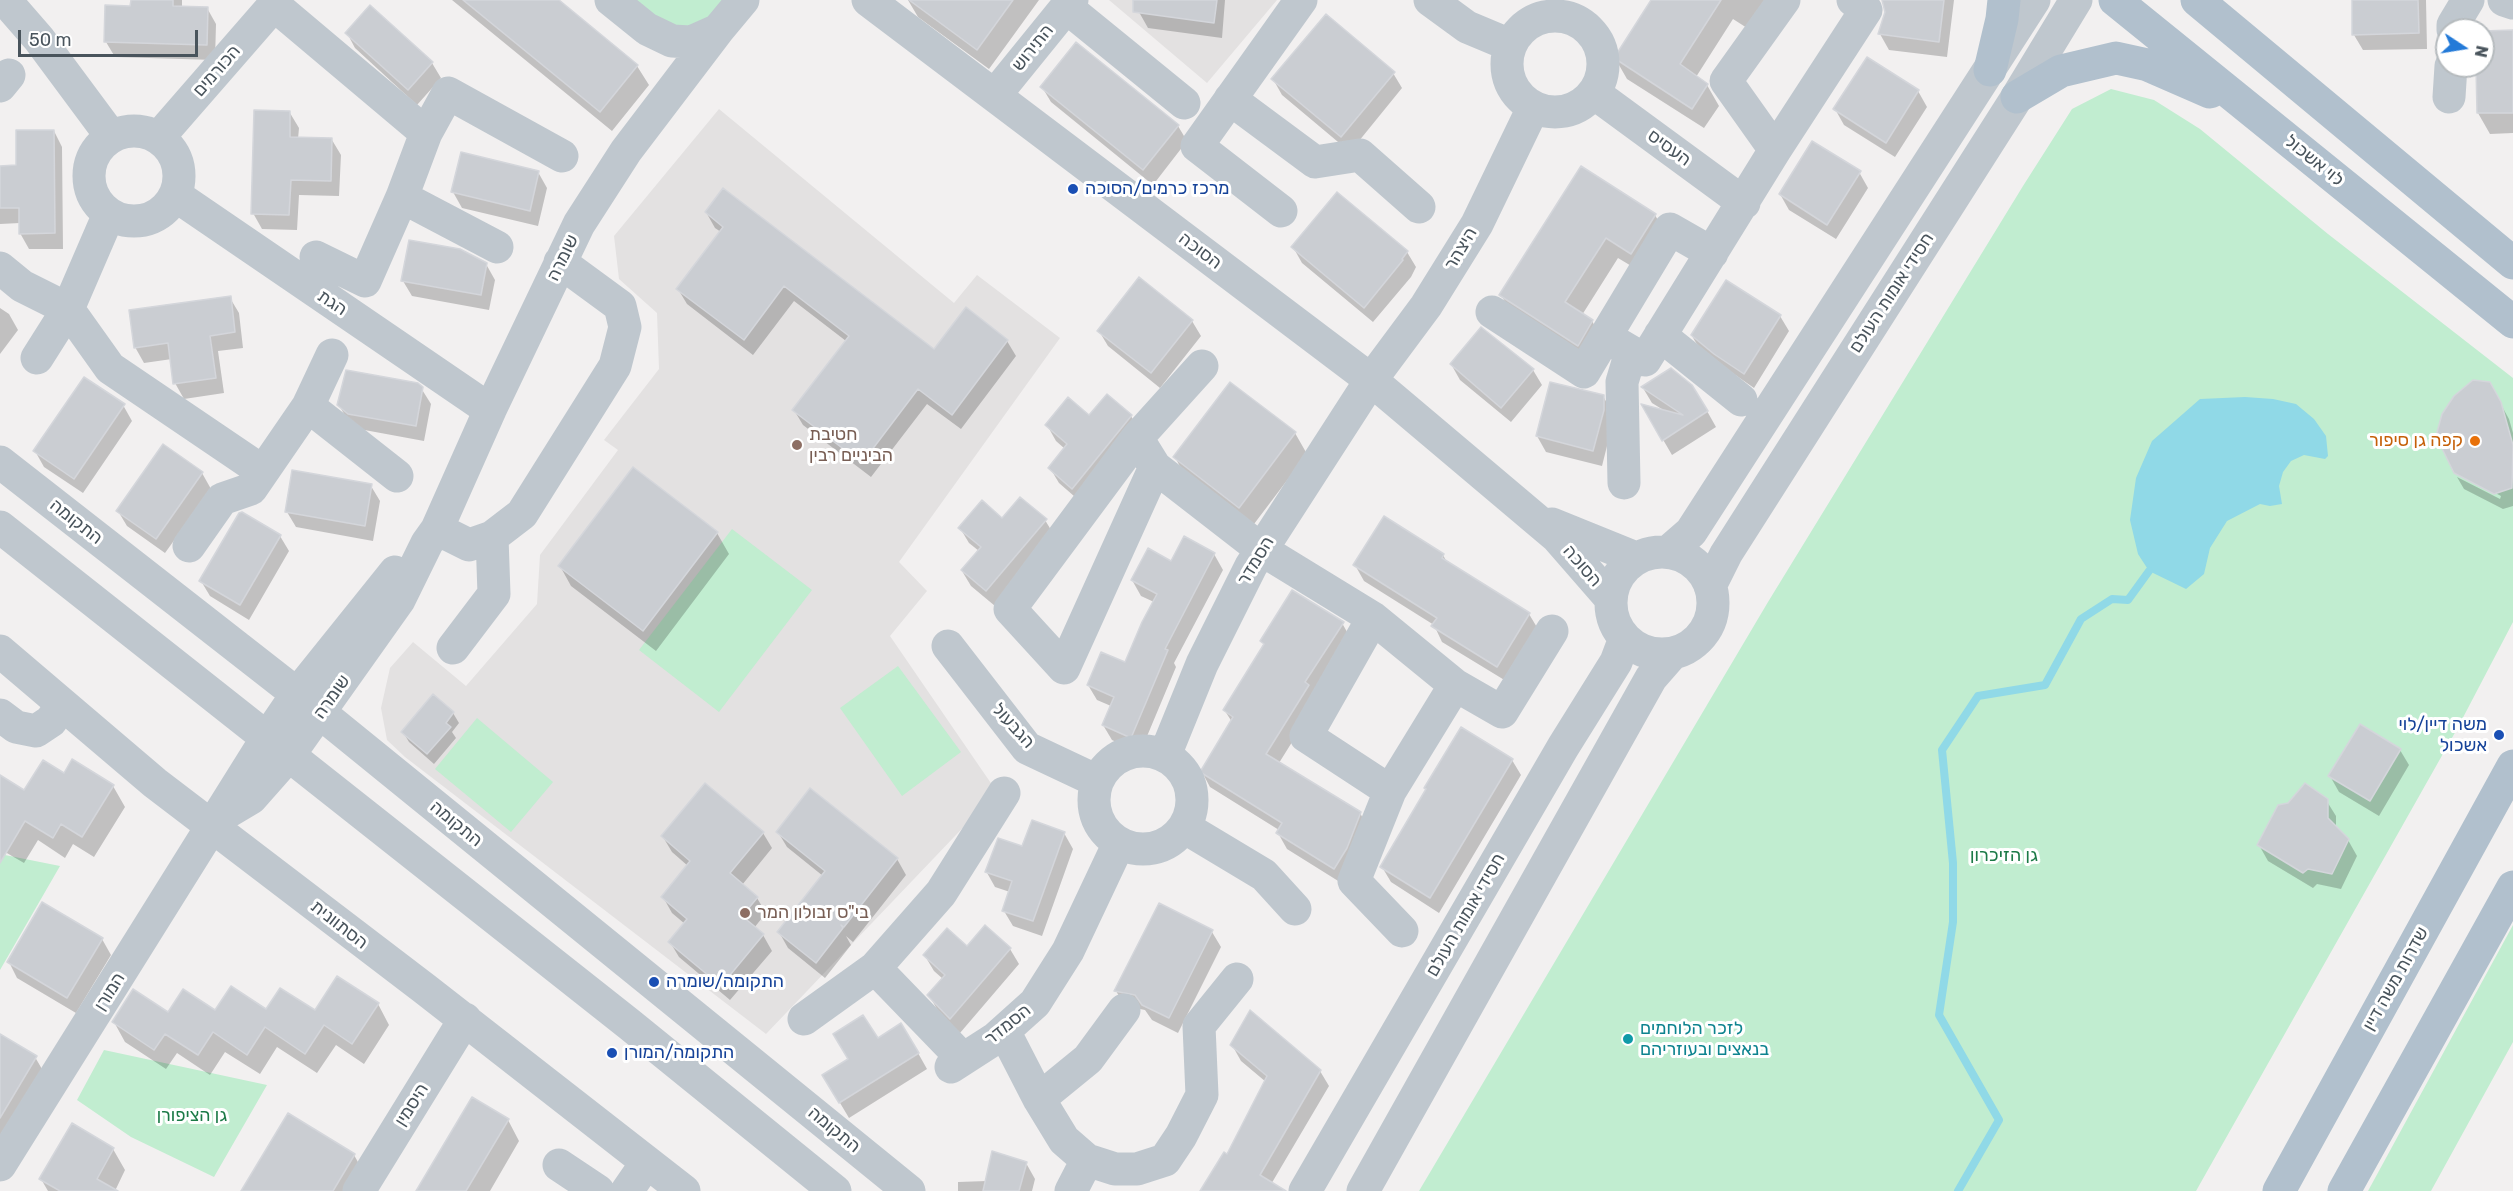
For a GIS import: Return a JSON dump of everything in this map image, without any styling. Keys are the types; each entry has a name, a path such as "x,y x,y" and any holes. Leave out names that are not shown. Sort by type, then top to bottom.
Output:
{"main road":[{"path":"1990,70 2002,20 2004,0"},
{"name":"לוי אשכול","path":"2115,0 2513,322"},
{"path":"2197,0 2513,263"},
{"path":"2017,97 2061,71 2115,58 2148,65 2258,115"},
{"name":"שדרות משה דיין","path":"2279,1191 2513,766"},
{"path":"2344,1191 2513,888"}],"street":[{"path":"5,0 39,39 111,136"},
{"path":"611,0 647,29 672,41 691,42 718,30"},
{"name":"שומרה","path":"278,747 344,657 399,600 432,536 579,225 626,151 743,0"},
{"name":"הסוכה","path":"868,0 1371,380 1557,537 1611,599"},
{"path":"1281,211 1197,146 1301,0"},
{"path":"1430,0 1467,27 1510,45"},
{"path":"1775,150 1726,81 1784,0"},
{"path":"1618,344 1645,360 1775,150 1866,9 1853,0"},
{"path":"1668,552 1690,532 2034,0"},
{"name":"חסידי אומות העולם","path":"1363,1191 1651,678 1672,654 1697,640 1706,628 1712,615 1713,601 1710,586 1726,554 2017,97 2076,0"},
{"path":"2457,18 2468,0"},
{"path":"2504,0 2513,3"},
{"name":"הכורמים","path":"159,137 274,4 426,133"},
{"path":"1069,4 1184,103"},
{"name":"התירוש","path":"995,95 1069,4"},
{"path":"1570,8 1600,46 1603,62 1601,79 1594,93 1585,103 1560,113 1546,112 1533,108 1521,99 1513,88 1508,74 1507,60 1510,45 1527,25 1570,8"},
{"path":"647,29 665,54 672,70 670,93"},
{"path":"316,257 365,281 402,197 426,133 448,93 562,156"},
{"name":"העסיס","path":"1594,93 1744,203"},
{"path":"1230,99 1315,162 1360,155 1419,207"},
{"name":"היצהר","path":"1371,380 1426,306 1477,224 1533,108"},
{"path":"136,130 159,137 172,152 179,170 179,183 175,195 166,208 154,217 139,221 124,220 110,214 94,197 88,175 92,159 99,146 111,136 136,130"},
{"name":"הגת","path":"175,195 490,410"},
{"path":"402,197 497,247"},
{"path":"37,358 68,309 110,214"},
{"path":"1492,312 1584,372 1618,344 1670,229 1712,253"},
{"path":"432,536 469,544 492,537 522,514 615,366 625,327 620,306 560,262"},
{"path":"0,268 22,286 68,309 110,368 262,471"},
{"path":"1660,335 1741,400"},
{"path":"1618,344 1622,382 1624,483"},
{"path":"189,546 222,499 250,489 308,406 332,355"},
{"path":"1155,467 1064,668 1010,609 1137,438 1202,366"},
{"name":"הסמדר","path":"1165,755 1202,664 1251,566 1371,380"},
{"path":"308,406 397,477"},
{"path":"1137,438 1155,467 1262,550 1373,618 1455,685 1502,712 1552,631"},
{"name":"התקומה","path":"0,462 309,704 909,1191"},
{"name":"הסוכה","path":"1525,510 1566,531 1636,558"},
{"path":"0,527 629,1024 835,1191"},
{"path":"453,648 494,594 492,537"},
{"path":"1672,654 1643,651 1625,638 1612,616 1611,599 1614,583 1623,569 1636,558 1651,552 1668,552 1684,556 1695,564 1704,574 1710,586"},
{"path":"1373,618 1306,736 1390,791"},
{"name":"חסידי אומות העולם","path":"1305,1191 1563,747 1616,662 1625,638"},
{"name":"הגבעול","path":"948,646 1027,748 1097,781"},
{"name":"הסתוונית","path":"0,651 155,783 216,822 684,1191"},
{"path":"246,655 278,664 308,658 344,657 350,714 356,743"},
{"path":"1402,931 1354,881 1390,791 1455,685"},
{"path":"0,715 16,727 36,731 51,721 62,704"},
{"name":"המורן","path":"216,822 253,797 278,747"},
{"name":"המורן","path":"0,1165 216,822 233,789 278,747"},
{"path":"1134,751 1149,751 1165,755 1179,765 1188,779 1192,795 1191,812 1184,827 1168,842 1156,848 1137,849 1119,843 1100,823 1095,809 1094,795 1097,781 1106,768 1126,754 1134,751"},
{"path":"253,797 274,786 303,779 327,785"},
{"path":"804,1019 875,968 940,893 1004,793"},
{"path":"1184,827 1264,875 1295,909"},
{"name":"הסמדר","path":"875,968 957,1063 1004,1031 1035,1003 1063,959 1119,843"},
{"path":"1004,1031 1039,1099 1064,1140 1087,1160 1145,1180 1165,1160 1202,1095 1199,1026 1237,979"},
{"path":"1039,1099 1088,1059 1124,1010"},
{"name":"היסמין","path":"359,1191 465,1019"},
{"path":"1071,1191 1087,1160"},
{"path":"627,1191 647,1162"},
{"path":"559,1165 598,1191"}],"shaded area":[{"path":"1109,0 1277,0 1207,83"},
{"path":"719,109 954,303 977,275 1060,338 899,562 927,591 890,636 997,792 766,1034 405,757 387,740 381,708 390,668 413,642 466,686 537,604 540,555 618,450 604,440 659,369 657,313 619,279 614,236"}],"green space":[{"path":"611,0 743,0 691,42"},
{"name":"גן הזיכרון","path":"2111,89 2154,100 2200,129 2328,234 2513,378 2513,622 2457,729 2196,1191 1419,1191 1768,602 2023,186 2072,109"},
{"path":"732,529 812,590 719,712 639,650"},
{"path":"898,666 961,752 902,796 840,708"},
{"path":"477,718 553,782 511,832 435,769"},
{"path":"0,854 60,866 0,970"},
{"path":"2513,925 2513,1042 2431,1191 2368,1191"},
{"name":"גן הציפורן","path":"104,1050 267,1085 214,1177 131,1137 77,1100"}],"water":[{"path":"2245,397 2273,399 2296,404 2314,419 2326,436 2328,456 2325,459 2304,455 2291,461 2283,472 2279,486 2282,504 2270,506 2260,504 2227,521 2210,548 2204,574 2186,589 2149,571 2138,554 2130,520 2136,478 2152,441 2200,399"}],"building":[{"path":"131,0 173,0 173,6 208,7 207,45 104,42 105,5 130,6"},
{"path":"463,0 559,0 638,65 600,112"},
{"path":"909,0 1013,0 977,50"},
{"path":"1133,0 1217,0 1214,23 1133,12"},
{"path":"1651,0 1721,0 1680,64 1708,84 1692,109 1614,58"},
{"path":"1882,0 1944,0 1939,42 1878,34 1885,12"},
{"path":"2352,0 2418,0 2419,33 2352,35"},
{"path":"370,5 433,62 408,90 345,33"},
{"path":"1326,14 1395,72 1341,137 1271,79"},
{"path":"2513,30 2513,113 2477,113 2476,78 2495,78 2495,31"},
{"path":"1076,42 1179,125 1143,170 1040,87"},
{"path":"1867,57 1919,90 1886,143 1833,109"},
{"path":"254,110 290,111 290,137 332,138 331,181 291,180 289,215 251,214"},
{"path":"16,130 54,130 55,233 19,234 19,208 0,208 0,166 16,165"},
{"path":"1812,141 1861,171 1827,225 1779,194"},
{"path":"461,152 539,171 530,211 451,192"},
{"path":"1581,166 1656,214 1631,254 1606,238 1565,302 1593,320 1578,346 1499,295"},
{"path":"723,188 934,349 966,307 1008,340 952,415 918,389 862,463 792,410 849,336 784,286 744,340 676,289 723,227 705,212"},
{"path":"1337,192 1408,251 1364,308 1291,247"},
{"path":"409,240 460,249 487,263 481,295 401,281"},
{"path":"1139,277 1193,320 1151,373 1097,331"},
{"path":"1726,280 1781,315 1744,374 1691,335"},
{"path":"231,296 235,332 210,336 216,378 173,384 168,343 134,348 129,310"},
{"path":"1481,327 1534,369 1501,408 1450,364"},
{"path":"1671,368 1692,385 1708,411 1662,441 1641,404 1683,415 1641,387"},
{"path":"346,370 418,383 423,387 416,426 348,414 337,405"},
{"path":"84,377 125,404 74,479 33,451"},
{"name":"קפה גן סיפור","path":"2473,380 2490,382 2501,402 2513,445 2512,488 2494,494 2454,473 2436,436 2442,414 2454,396"},
{"path":"1230,382 1296,432 1239,508 1173,457"},
{"path":"1550,382 1604,395 1604,410 1593,451 1536,436"},
{"path":"1107,394 1132,415 1072,489 1048,468 1067,444 1045,425 1068,397 1089,415"},
{"path":"163,444 203,472 156,539 116,511"},
{"path":"633,467 718,532 643,631 558,566"},
{"path":"292,470 372,484 365,526 285,512"},
{"path":"1020,497 1047,519 986,591 961,570 981,547 958,528 982,500 1002,518"},
{"path":"242,512 281,535 240,605 199,581 239,513"},
{"path":"1384,516 1444,554 1442,558 1530,613 1497,667 1431,626 1437,618 1353,565"},
{"path":"1184,536 1215,553 1165,649 1168,650 1131,738 1102,725 1114,697 1087,685 1101,652 1125,662 1157,594 1131,580 1148,548 1171,561"},
{"path":"1292,590 1344,622 1305,682 1309,685 1266,754 1361,812 1347,848 1334,869 1276,833 1282,823 1200,772 1233,717 1223,710 1264,644 1260,641"},
{"path":"433,694 454,712 446,723 451,727 427,754 401,732"},
{"path":"2360,724 2401,749 2370,801 2328,776"},
{"path":"1461,727 1513,759 1430,898 1380,867"},
{"path":"72,759 114,785 82,837 61,824 53,838 25,821 0,863 0,775 24,790 43,760 64,773"},
{"path":"705,783 764,832 730,873 758,897 742,916 764,934 721,986 668,942 687,919 661,897 690,861 661,836"},
{"path":"2305,783 2328,799 2328,818 2349,839 2332,874 2308,869 2303,873 2257,845 2278,805 2288,803"},
{"path":"810,788 898,858 844,927 841,925 843,928 816,963 777,932 825,871 776,832"},
{"path":"1032,820 1065,832 1033,921 1002,911 1012,881 985,872 998,838 1022,846"},
{"path":"42,902 103,938 67,998 7,962"},
{"path":"1159,903 1213,930 1169,1018 1142,1005 1135,995 1114,991"},
{"path":"985,925 1011,948 950,1019 927,995 945,975 923,955 947,928 967,946"},
{"path":"337,976 379,1003 352,1044 324,1025 305,1054 265,1027 247,1055 213,1032 198,1055 165,1034 154,1050 112,1022 133,989 168,1012 183,989 215,1010 231,986 266,1009 280,988 315,1010"},
{"path":"1250,1010 1321,1070 1260,1175 1286,1191 1200,1191 1224,1152 1227,1154 1267,1076 1230,1045"},
{"path":"863,1015 878,1038 901,1023 919,1053 839,1103 822,1075 848,1059 833,1034"},
{"path":"0,1034 37,1056 0,1118"},
{"path":"472,1097 509,1119 466,1191 416,1191"},
{"path":"288,1113 355,1154 333,1191 241,1191"},
{"path":"72,1123 114,1148 97,1179 118,1191 60,1191 39,1179"},
{"path":"992,1151 1027,1162 1019,1191 983,1191"}],"waterway":[{"path":"1958,1191 1999,1120 1939,1015 1953,922 1953,863 1942,750 1978,696 2045,685 2081,619 2112,599 2128,600 2149,571"}],"place":[{"name":"מרכז כרמים/הסוכה","path":"1073,189"},
{"name":"קפה גן סיפור","path":"2475,441"},
{"name":"חטיבת הביניים רבין","path":"797,445"},
{"name":"משה דיין/לוי אשכול","path":"2499,735"},
{"name":"בי\"ס זבולון המר","path":"745,913"},
{"name":"התקומה/שומרה","path":"654,982"},
{"name":"לזכר הלוחמים בנאצים ובעוזריהם","path":"1628,1039"},
{"name":"התקומה/המורן","path":"612,1053"}]}
